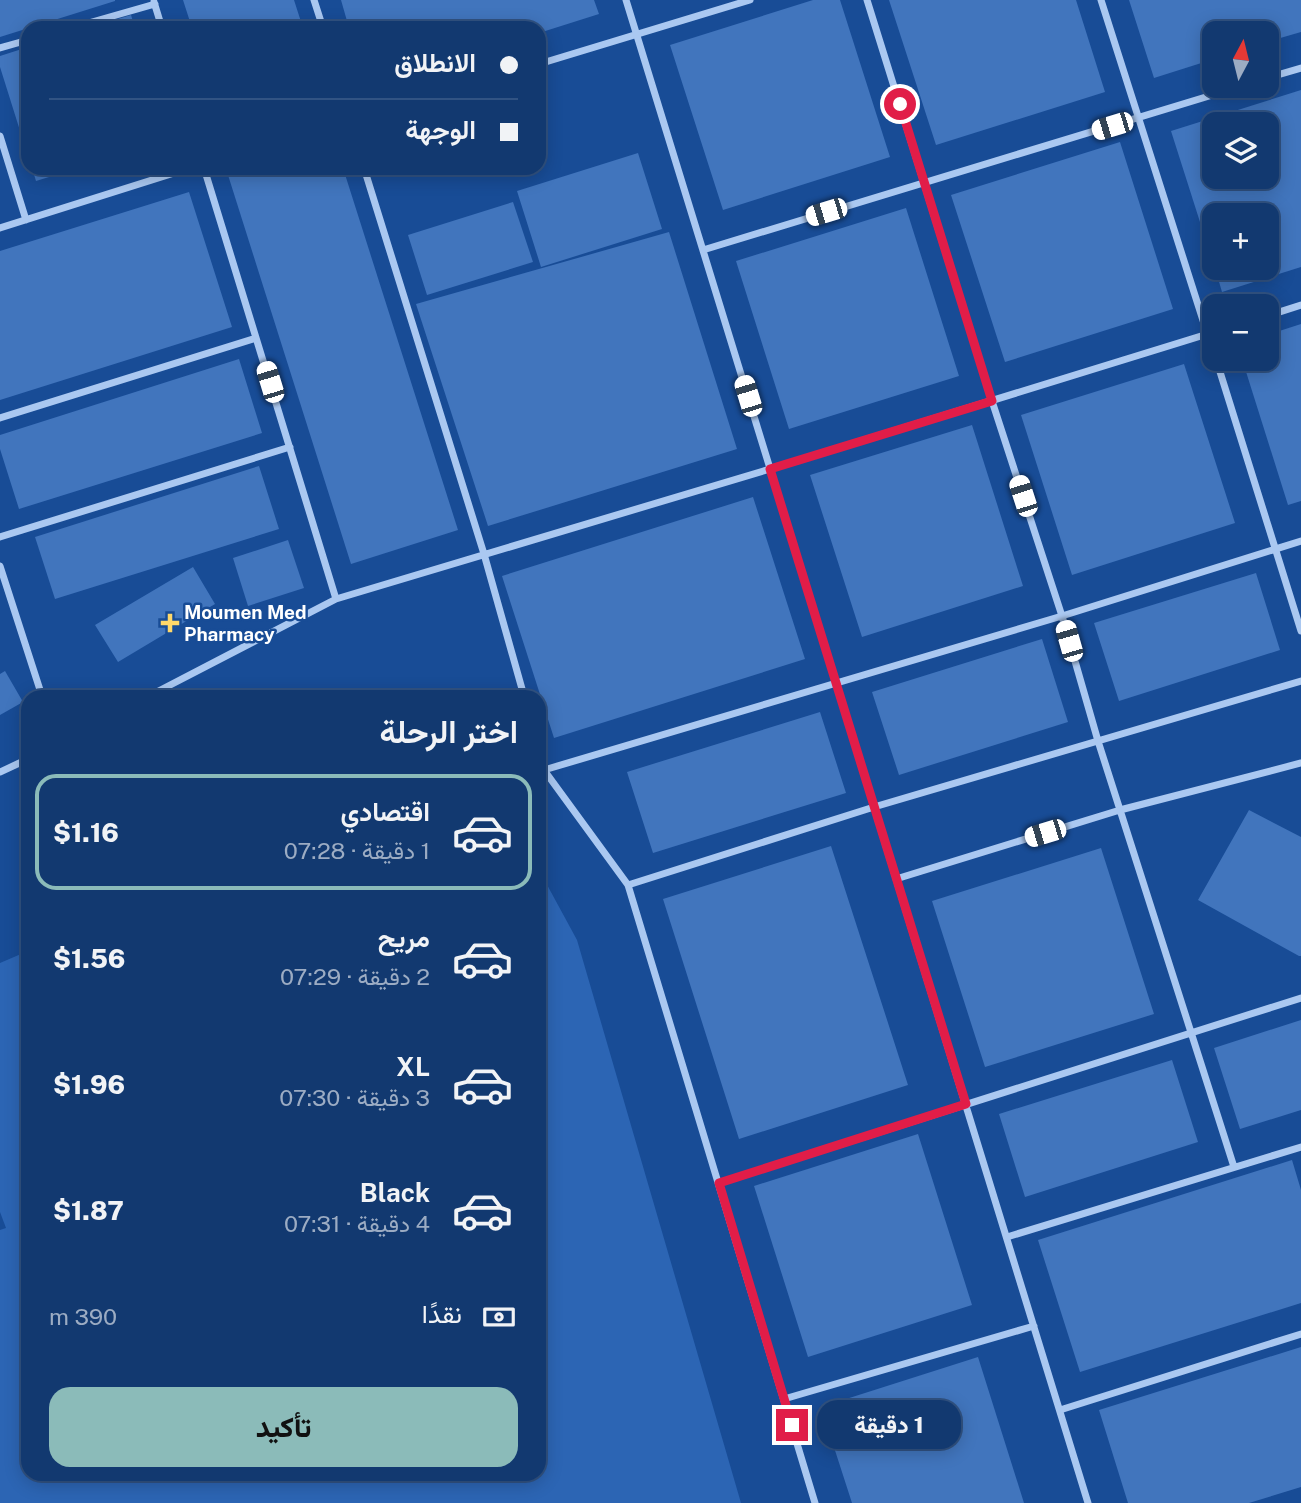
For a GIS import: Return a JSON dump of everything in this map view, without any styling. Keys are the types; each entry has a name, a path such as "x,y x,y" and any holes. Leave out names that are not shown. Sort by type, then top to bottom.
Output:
{"street":[{"path":"314,0 321,21"},
{"path":"626,0 1088,1503"},
{"path":"546,62 750,0"},
{"path":"867,0 1234,1167"},
{"path":"1101,0 1202,306"},
{"path":"93,21 154,2 160,21"},
{"path":"0,48 21,42"},
{"path":"1279,74 1301,68"},
{"path":"703,250 1202,98"},
{"path":"0,136 26,220"},
{"path":"0,228 168,175"},
{"path":"206,175 336,599"},
{"path":"366,175 484,554 522,690"},
{"path":"1279,312 1301,305"},
{"path":"161,690 336,599 1202,336"},
{"path":"0,418 256,338"},
{"path":"1219,371 1301,631"},
{"path":"0,537 290,447"},
{"path":"546,769 1062,616 1301,541"},
{"path":"0,566 40,690"},
{"path":"628,885 874,807 1301,681"},
{"path":"0,772 21,762"},
{"path":"896,879 1120,810 1301,763"},
{"path":"546,773 628,885 815,1503"},
{"path":"719,1183 1301,998"},
{"path":"1007,1237 1301,1147"},
{"path":"784,1399 1034,1326"},
{"path":"1060,1410 1301,1334"}],"shaded area":[{"path":"546,883 577,940 741,1503 0,1503 0,1230 6,1228 0,1212 0,963 21,954 21,1481 546,1481"}],"building":[{"path":"0,0 115,0 51,21 21,21 21,30 0,37"},
{"path":"183,0 294,0 301,21 190,21"},
{"path":"341,0 594,0 599,14 546,31 546,21 347,21"},
{"path":"813,0 840,0 890,157 723,210 670,45"},
{"path":"889,0 1076,0 1105,92 936,145"},
{"path":"1129,0 1301,0 1301,32 1279,38 1279,21 1202,21 1202,63 1154,78"},
{"path":"131,15 133,21 111,21"},
{"path":"21,49 21,134 0,67 0,56"},
{"path":"1301,90 1301,267 1279,274 1279,203 1202,203 1202,228 1171,131 1202,121 1202,189 1279,189 1279,112 1231,112"},
{"path":"1120,142 1173,309 1005,362 951,195"},
{"path":"638,153 662,229 541,267 517,191"},
{"path":"34,175 56,175 36,181"},
{"path":"228,175 345,175 458,530 351,564"},
{"path":"189,192 232,327 0,400 0,251"},
{"path":"513,202 533,262 427,295 408,235"},
{"path":"906,208 959,376 789,429 736,261"},
{"path":"669,232 737,449 488,526 416,304"},
{"path":"1218,280 1260,280 1222,292"},
{"path":"1301,324 1301,501 1288,505 1246,371 1279,371 1279,331"},
{"path":"239,359 262,433 19,509 0,449 0,435"},
{"path":"1184,364 1235,523 1072,575 1021,415"},
{"path":"972,425 1023,586 862,637 810,475"},
{"path":"259,466 279,529 55,599 35,537"},
{"path":"753,497 805,659 554,738 546,713 546,690 539,690 502,576"},
{"path":"288,540 304,588 248,606 233,558"},
{"path":"193,567 215,604 118,662 95,625"},
{"path":"1256,573 1280,650 1119,701 1094,623"},
{"path":"1042,639 1068,722 899,775 872,692"},
{"path":"5,671 21,703 0,715 0,674"},
{"path":"820,712 846,793 653,853 627,772"},
{"path":"1249,810 1301,837 1301,956 1198,900"},
{"path":"831,846 908,1085 739,1139 663,899"},
{"path":"1101,848 1154,1014 985,1067 932,901"},
{"path":"1301,1020 1301,1110 1240,1129 1214,1048"},
{"path":"1172,1060 1198,1142 1025,1197 999,1114"},
{"path":"918,1134 972,1305 808,1357 754,1186"},
{"path":"1292,1160 1301,1190 1301,1303 1080,1372 1038,1240"},
{"path":"1301,1347 1301,1487 1249,1503 1128,1503 1099,1410"},
{"path":"978,1357 1024,1503 852,1503 821,1407"}],"place":[{"name":"Moumen Med Pharmacy","path":"170,623"}],"route":[{"path":"792,1425 719,1183 966,1104 770,469 992,401 900,104"}]}
